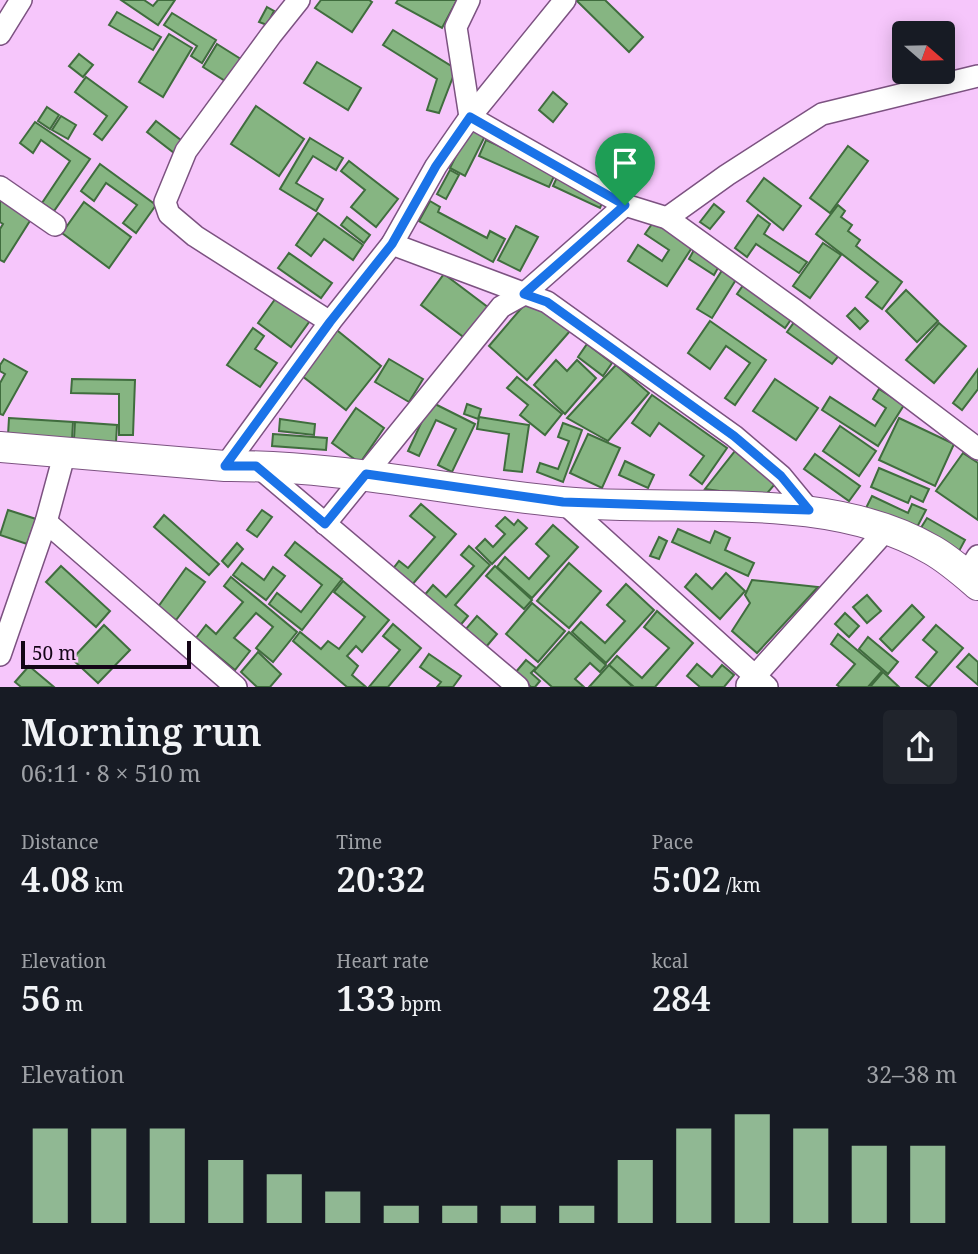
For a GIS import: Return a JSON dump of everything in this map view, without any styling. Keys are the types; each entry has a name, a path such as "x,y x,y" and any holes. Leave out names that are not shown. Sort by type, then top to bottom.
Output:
{"main road":[{"path":"0,447 225,466 366,474 563,502 809,510 887,529 974,572"}],"street":[{"path":"0,34 21,0"},
{"path":"299,0 186,151 165,202 169,214 195,236 330,322"},
{"path":"469,0 456,27 470,117"},
{"path":"225,466 330,322 392,244 436,166 470,117 565,0"},
{"path":"667,218 727,175 822,114 978,75"},
{"path":"470,117 625,205 667,218 796,311 978,449"},
{"path":"0,187 55,225"},
{"path":"325,524 501,307 524,294 625,205"},
{"path":"392,244 547,302 734,436 781,476 809,510"},
{"path":"0,655 46,522 65,452"},
{"path":"256,466 518,687"},
{"path":"563,502 755,683 887,529"},
{"path":"46,522 236,687"}],"building":[{"path":"121,0 144,0 153,6 158,0 175,0 158,25"},
{"path":"321,0 372,2 352,32 315,8"},
{"path":"398,0 457,0 442,28 396,3"},
{"path":"576,0 605,0 643,37 629,52"},
{"path":"267,7 274,11 267,25 259,22"},
{"path":"117,12 161,37 153,50 109,25"},
{"path":"172,13 216,40 202,63 191,56 197,46 164,25"},
{"path":"393,30 456,69 439,113 427,110 437,79 383,45"},
{"path":"169,34 192,48 163,97 139,82"},
{"path":"217,44 244,61 230,84 203,67"},
{"path":"79,54 93,65 83,77 69,66"},
{"path":"317,62 361,88 348,110 304,83"},
{"path":"86,77 127,107 102,140 94,134 107,116 75,92"},
{"path":"553,92 567,104 553,122 539,110"},
{"path":"256,106 304,139 279,176 231,144"},
{"path":"47,107 59,115 50,129 38,121"},
{"path":"61,116 76,125 68,139 52,130"},
{"path":"156,121 186,144 178,156 147,132"},
{"path":"35,122 90,159 54,211 42,203 70,161 41,140 33,153 20,143"},
{"path":"470,127 486,134 465,176 450,168"},
{"path":"310,138 343,158 336,170 313,156 296,183 323,199 316,211 280,189"},
{"path":"486,140 556,172 549,187 479,156"},
{"path":"848,146 868,161 830,213 810,198"},
{"path":"349,161 398,199 376,227 351,207 365,190 341,171"},
{"path":"100,164 156,205 136,233 123,223 137,205 106,183 94,201 81,191"},
{"path":"450,170 459,175 446,199 437,194"},
{"path":"558,175 605,196 600,208 553,186"},
{"path":"764,178 801,206 783,230 747,201"},
{"path":"0,194 33,216 4,262 0,260 0,229 3,224 0,222"},
{"path":"430,201 440,207 438,212 487,238 490,231 505,239 493,262 419,221"},
{"path":"84,202 131,237 109,268 62,233"},
{"path":"714,204 724,212 710,229 700,222"},
{"path":"838,205 845,211 841,217 852,225 848,231 860,240 856,246 902,282 882,309 866,297 878,282 816,234"},
{"path":"318,213 363,245 353,260 324,239 311,256 296,245"},
{"path":"758,215 770,224 764,234 807,262 799,273 756,244 747,257 735,248"},
{"path":"347,217 370,235 364,243 341,225"},
{"path":"654,221 693,246 667,286 628,261 638,245 662,261 669,250 645,234"},
{"path":"516,226 538,237 520,271 498,260"},
{"path":"823,243 841,255 810,298 793,286"},
{"path":"694,250 719,266 714,275 689,259"},
{"path":"289,253 332,283 321,298 278,268"},
{"path":"723,269 737,278 712,318 697,309"},
{"path":"444,274 489,308 466,339 421,305"},
{"path":"744,284 792,318 785,328 737,294"},
{"path":"906,290 938,321 917,342 886,311"},
{"path":"278,295 312,318 291,347 258,323"},
{"path":"531,297 570,331 527,380 489,346"},
{"path":"855,308 868,321 860,329 847,316"},
{"path":"710,321 766,360 735,405 725,398 750,363 726,346 710,369 688,353"},
{"path":"795,321 841,353 832,364 787,332"},
{"path":"939,323 966,346 934,383 906,360"},
{"path":"333,327 381,366 346,410 297,372"},
{"path":"253,328 264,336 255,349 277,363 260,387 227,365"},
{"path":"587,344 612,363 603,376 578,357"},
{"path":"4,359 27,372 3,415 0,414 0,383 5,374 0,371 0,365"},
{"path":"389,359 423,379 409,402 375,382"},
{"path":"556,360 567,371 577,360 596,378 565,414 534,385"},
{"path":"616,365 649,393 608,441 567,418"},
{"path":"978,369 978,389 962,410 953,403"},
{"path":"517,377 562,414 545,435 520,415 528,405 507,388"},
{"path":"72,379 135,380 133,435 119,435 119,394 71,393"},
{"path":"775,379 818,408 796,440 753,411"},
{"path":"879,389 904,405 878,446 822,410 830,397 875,426 886,408 873,399"},
{"path":"652,395 727,448 702,484 690,475 704,456 659,423 650,436 632,423"},
{"path":"431,402 475,424 452,472 438,465 456,429 436,420 419,456 408,451"},
{"path":"467,404 481,409 478,419 464,414"},
{"path":"356,408 384,428 360,463 332,443"},
{"path":"479,417 529,425 522,472 504,470 509,434 477,429"},
{"path":"9,418 73,422 72,439 8,435"},
{"path":"899,418 954,444 935,486 879,460"},
{"path":"280,419 315,424 314,435 279,431"},
{"path":"75,422 117,425 116,442 74,439"},
{"path":"563,423 582,430 563,482 537,472 540,463 558,469 569,441 558,437"},
{"path":"840,426 876,451 859,476 823,451"},
{"path":"273,434 327,438 326,450 272,446"},
{"path":"588,434 620,448 602,488 570,473"},
{"path":"735,451 775,484 764,497 705,489"},
{"path":"963,453 978,463 978,520 936,491"},
{"path":"815,454 860,486 849,501 804,469"},
{"path":"625,461 654,475 648,488 619,475"},
{"path":"879,468 929,489 923,502 911,496 908,503 871,487"},
{"path":"872,496 908,513 912,504 926,510 915,531 866,508"},
{"path":"421,504 456,534 411,586 392,570 399,561 408,568 435,537 410,516"},
{"path":"8,510 36,519 27,544 0,535"},
{"path":"262,510 272,517 257,537 247,530"},
{"path":"164,515 219,564 209,575 154,527"},
{"path":"505,517 514,525 518,520 527,528 492,564 476,548 485,539 493,547 505,534 496,526"},
{"path":"927,518 965,540 958,553 919,531"},
{"path":"553,525 578,547 532,598 497,567 505,557 529,579 549,556 536,544"},
{"path":"678,529 710,543 715,531 730,538 725,550 754,563 748,576 672,542"},
{"path":"659,537 667,541 659,559 650,556"},
{"path":"295,542 342,579 302,630 269,604 277,593 301,612 322,585 285,555"},
{"path":"237,543 243,549 228,567 222,561"},
{"path":"469,546 490,565 455,605 468,616 458,628 423,597 433,585 446,597 474,566 461,555"},
{"path":"242,563 264,580 273,567 285,576 266,600 233,575"},
{"path":"569,563 601,591 569,628 537,601"},
{"path":"61,566 110,611 96,627 46,582"},
{"path":"495,566 532,600 524,609 486,576"},
{"path":"186,568 205,582 176,620 158,607"},
{"path":"726,573 745,591 720,619 685,587 696,574 712,589"},
{"path":"231,577 297,632 273,662 256,648 273,627 256,613 234,638 250,651 235,670 196,638 206,625 216,634 243,602 224,586"},
{"path":"752,580 818,587 757,653 732,631 750,603 745,595"},
{"path":"343,581 389,620 362,652 356,646 347,656 358,666 352,675 366,687 347,687 293,641 300,632 321,649 328,641 339,649 365,617 334,592"},
{"path":"626,584 654,610 606,663 572,632 581,622 605,643 625,621 607,605"},
{"path":"867,595 881,611 867,623 853,607"},
{"path":"532,603 565,631 538,662 506,634"},
{"path":"912,605 924,617 892,651 880,639"},
{"path":"657,611 693,643 655,687 634,687 609,665 617,656 642,678 669,648 644,627"},
{"path":"845,613 859,626 849,637 835,624"},
{"path":"477,616 497,634 486,647 465,630"},
{"path":"393,624 421,648 388,687 369,687 400,650 383,636"},
{"path":"104,625 130,650 98,683 72,659"},
{"path":"936,625 963,648 929,687 916,677 937,652 923,640"},
{"path":"569,632 606,665 600,672 590,663 575,679 584,687 552,687 534,671"},
{"path":"838,634 882,671 868,687 837,685 855,664 831,644"},
{"path":"868,637 898,662 888,674 859,649"},
{"path":"258,652 281,674 270,687 257,687 241,672"},
{"path":"429,654 461,676 453,687 437,687 441,682 420,667"},
{"path":"969,654 978,662 978,685 957,667"},
{"path":"526,660 536,668 531,673 540,681 535,687 531,687 515,673"},
{"path":"697,664 712,677 722,665 734,675 724,687 700,687 687,676"},
{"path":"609,665 633,687 589,687"},
{"path":"29,666 54,687 21,687 15,682"},
{"path":"883,672 899,687 870,687"}],"route":[{"path":"470,117 625,205 524,294 547,302 734,436 781,476 809,510 563,502 366,474 325,524 256,466 225,466 330,322 392,244 436,166 470,117"}]}
